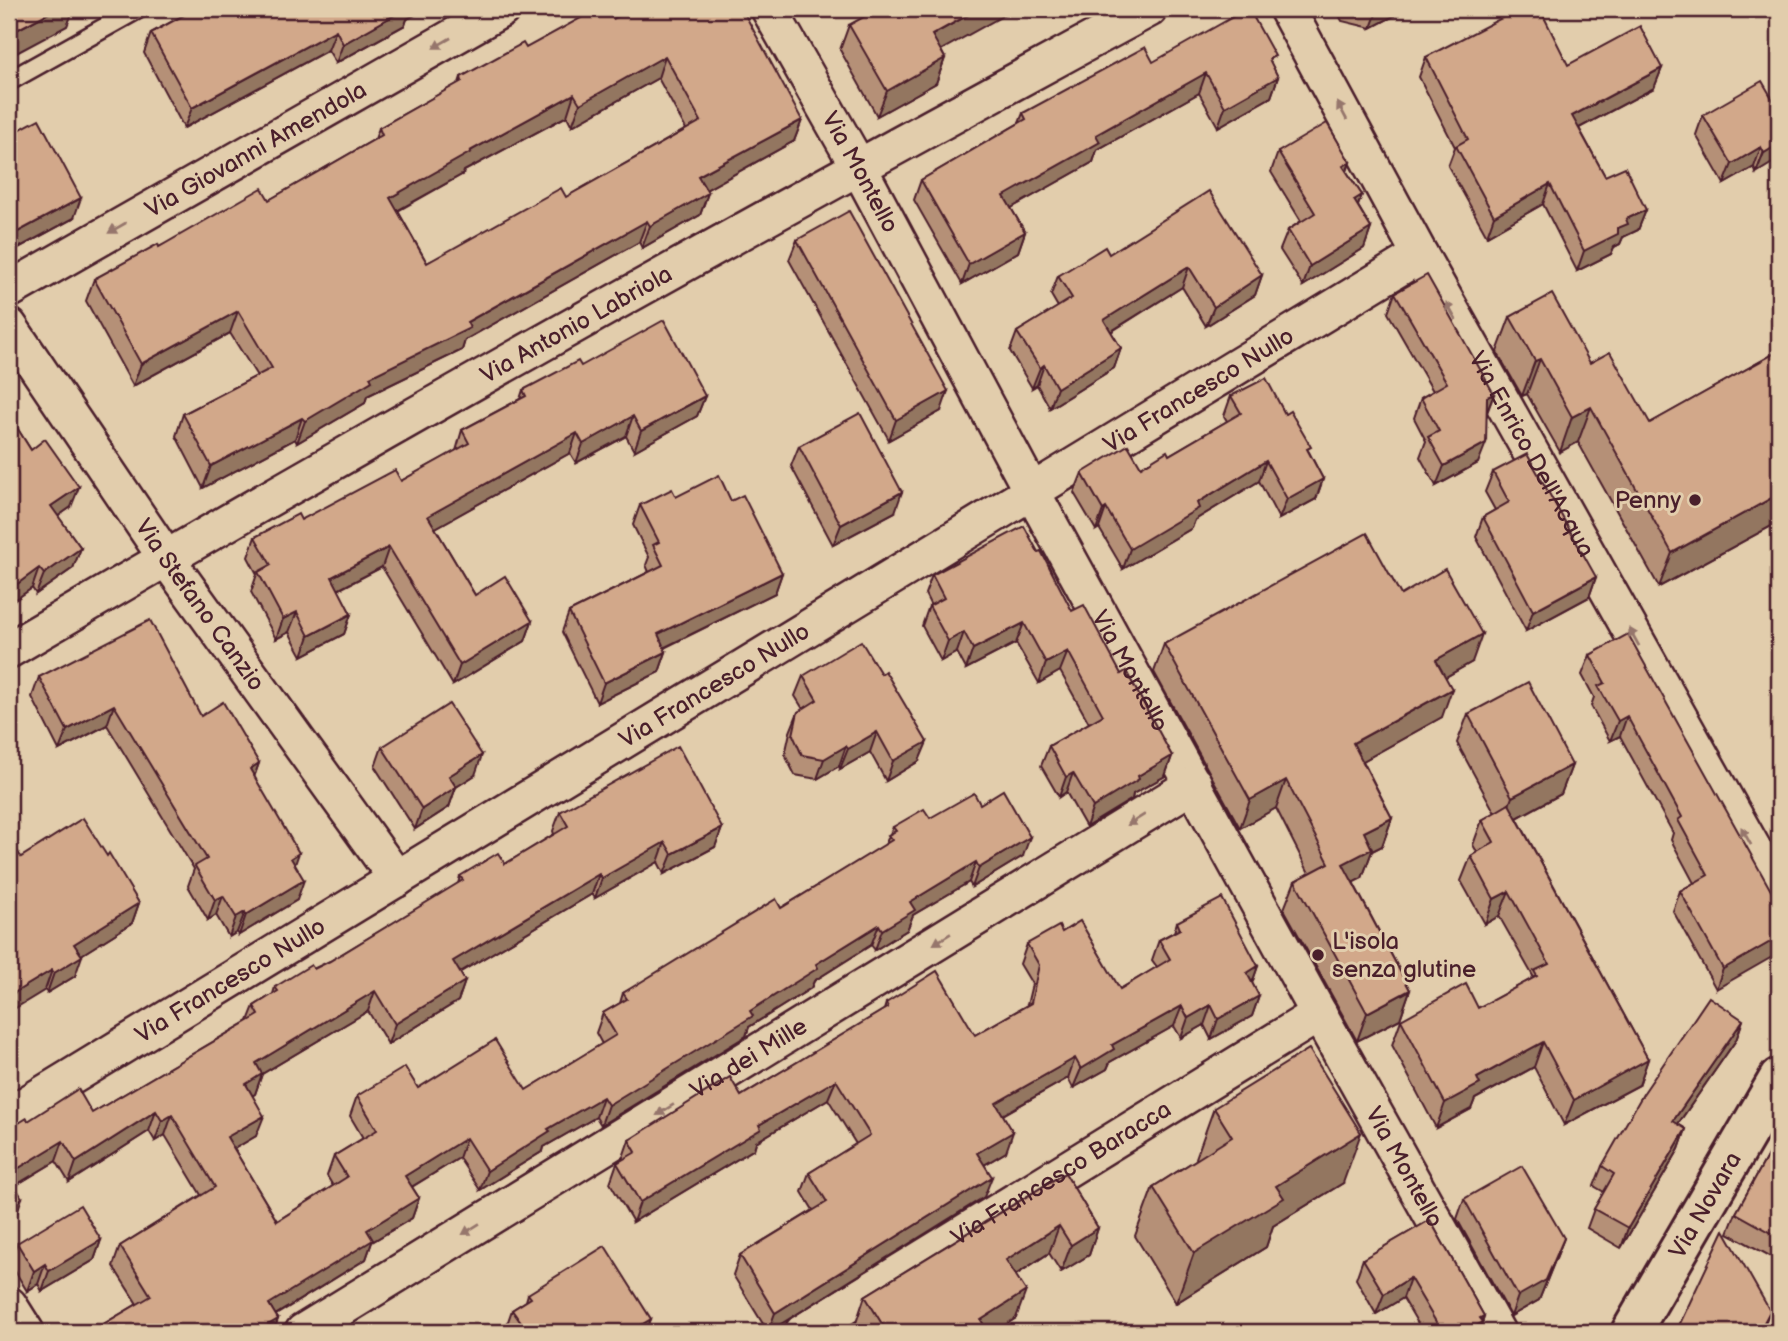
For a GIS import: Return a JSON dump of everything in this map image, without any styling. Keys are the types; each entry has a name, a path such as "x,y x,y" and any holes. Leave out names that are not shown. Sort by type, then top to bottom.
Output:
{"street":[{"name":"Via Giovanni Amendola","path":"9,290 502,9"},
{"name":"Via Montello","path":"769,9 858,166 1032,492 1319,1014 1497,1332"},
{"name":"Via Antonio Labriola","path":"9,649 858,166 1149,9"},
{"name":"Via Enrico Dell'Acqua","path":"1287,9 1420,255 1779,895"},
{"name":"Via Francesco Nullo","path":"9,1115 1420,255"},
{"name":"Via Stefano Canzio","path":"9,326 166,558 397,879"},
{"name":"Via dei Mille","path":"303,1332 1194,784"},
{"name":"Via Francesco Baracca","path":"803,1332 1319,1014"},
{"name":"Via Novara","path":"1631,1332 1779,1079"},
{"path":"9,1305 26,1332"}],"lane":[{"path":"9,81 138,9"}],"building":[{"path":"9,9 56,9 9,34"},
{"path":"195,9 405,9 343,44 336,30 192,108 151,33"},
{"path":"597,9 608,9 613,19 632,9 742,9 802,120 698,176 708,193 650,226 647,221 467,322 470,328 370,377 372,381 305,421 302,418 211,466 183,414 272,368 238,311 141,364 94,279 158,244 159,247 262,188 269,200 382,135 379,128 462,81 461,77 523,43 526,48","holes":["665,56 701,121 566,197 561,188 427,263 390,198 574,94 580,104"]},
{"path":"878,9 979,9 932,35 945,58 887,91 849,25"},
{"path":"1247,9 1275,56 1269,59 1278,77 1225,107 1206,73 1096,135 1100,142 1004,196 1025,232 969,264 921,180 1026,119 1023,113 1145,47 1153,62"},
{"path":"1519,9 1540,9 1568,65 1640,26 1662,68 1572,116 1605,176 1625,167 1646,210 1626,219 1628,224 1618,228 1618,234 1584,251 1550,184 1494,216 1456,146 1468,139 1426,57"},
{"path":"1762,81 1779,110 1779,144 1764,153 1761,147 1732,164 1703,115"},
{"path":"39,119 81,198 14,234 9,224 9,135"},
{"path":"1327,123 1350,162 1343,166 1362,195 1354,200 1371,228 1310,266 1288,230 1315,213 1278,152"},
{"path":"1209,191 1262,275 1214,307 1189,267 1104,320 1121,348 1057,388 1044,365 1040,368 1017,332 1072,298 1058,276 1105,247 1109,254"},
{"path":"849,211 948,391 896,420 797,240"},
{"path":"1427,275 1494,394 1487,397 1486,443 1444,466 1428,437 1439,431 1421,398 1447,383 1395,293"},
{"path":"1552,294 1590,363 1610,352 1650,423 1779,351 1779,494 1672,553 1591,407 1572,417 1540,359 1535,361 1510,317"},
{"path":"664,320 705,396 641,431 633,416 583,444 577,433 428,516 475,595 505,576 532,621 460,665 389,547 332,577 351,614 309,636 297,612 283,619 258,572 271,565 255,537 298,514 301,520 395,470 401,481 469,443 462,430 526,396 523,390 578,361 581,366"},
{"path":"1266,378 1285,414 1290,411 1311,447 1307,449 1323,479 1287,499 1266,461 1197,503 1199,508 1130,549 1082,473 1128,445 1141,467 1167,451 1169,455 1241,413 1231,396"},
{"path":"860,413 902,492 841,525 799,446"},
{"path":"9,415 31,450 45,439 79,487 51,506 81,548 44,574 39,568 9,590 9,510 13,506 9,500"},
{"path":"1527,454 1596,577 1533,611 1483,517 1509,502 1493,472"},
{"path":"719,475 731,501 743,495 782,573 658,634 666,652 604,683 569,612 663,565 653,545 659,542 640,505 672,489 676,497"},
{"path":"1024,526 1038,552 1041,551 1072,611 1084,605 1121,674 1126,671 1172,756 1093,807 1073,773 1066,777 1049,746 1103,715 1068,651 1046,663 1024,623 973,649 964,632 948,641 929,606 944,598 932,575"},
{"path":"1367,533 1401,595 1445,569 1482,634 1436,660 1452,689 1353,743 1392,818 1364,832 1372,849 1343,864 1410,990 1367,1013 1295,881 1329,863 1286,780 1250,800 1164,644"},
{"path":"150,620 201,716 223,702 259,763 250,769 299,853 291,858 304,880 246,915 245,912 236,917 223,896 215,900 195,866 207,859 114,705 67,730 39,677"},
{"path":"1628,634 1779,905 1779,937 1723,969 1680,891 1708,875 1678,820 1682,817 1627,716 1618,721 1598,686 1605,683 1590,655"},
{"path":"861,641 881,674 885,671 927,742 893,761 877,732 824,759 802,755 793,735 798,712 817,700 803,676"},
{"path":"1528,682 1572,765 1512,797 1468,714"},
{"path":"449,704 482,755 449,776 456,787 422,809 382,747"},
{"path":"678,746 722,828 672,854 665,842 602,878 599,874 453,961 465,981 395,1024 375,991 256,1063 262,1074 246,1084 264,1116 227,1137 277,1221 347,1177 334,1156 377,1130 357,1096 405,1067 418,1088 495,1040 526,1090 616,1035 603,1013 627,999 623,993 776,899 781,908 892,840 888,835 896,831 893,827 924,809 930,818 974,793 980,804 1003,790 1030,837 979,868 976,862 910,902 915,910 882,930 879,925 816,964 818,968 750,1011 753,1016 608,1105 603,1097 548,1129 550,1131 487,1171 466,1138 405,1176 419,1198 367,1230 373,1240 269,1304 278,1319 256,1332 90,1332 151,1296 120,1246 215,1187 172,1115 162,1121 156,1111 76,1162 63,1141 9,1174 9,1129 27,1118 28,1121 78,1089 92,1113 259,1015 254,1006 278,991 275,987 311,965 314,969 330,961 463,880 460,876 498,853 505,864 568,826 560,812"},
{"path":"1509,804 1648,1059 1574,1100 1543,1042 1477,1078 1480,1084 1445,1103 1401,1020 1466,984 1478,1008 1537,976 1534,971 1549,964 1509,891 1494,899 1471,856 1494,842 1482,820"},
{"path":"83,818 107,856 109,853 139,903 74,944 82,956 54,973 52,970 9,996 9,843 11,841 21,857"},
{"path":"1222,898 1258,966 1247,973 1259,996 1218,1019 1211,1005 1188,1018 1182,1006 1112,1045 1114,1049 1081,1069 1075,1058 996,1103 1013,1132 977,1153 992,1177 775,1313 740,1255 827,1202 809,1173 870,1135 836,1080 759,1125 761,1129 640,1202 617,1163 636,1152 629,1140 730,1077 741,1096 888,1007 886,1003 937,971 975,1035 1031,1003 1039,965 1027,944 1059,926 1062,932 1080,921 1120,989 1170,959 1159,940 1180,929 1177,922"},
{"path":"1709,997 1743,1020 1673,1121 1686,1129 1628,1228 1594,1209 1614,1174 1602,1166 1643,1094"},
{"path":"1309,1049 1361,1133 1276,1186 1284,1198 1194,1253 1153,1187 1232,1137 1214,1108"},
{"path":"1779,1135 1779,1237 1736,1213"},
{"path":"1522,1166 1564,1238 1546,1280 1518,1296 1464,1199"},
{"path":"1065,1173 1098,1228 1071,1245 1059,1226 1006,1260 1026,1291 981,1320 988,1332 887,1332 865,1296"},
{"path":"9,1176 22,1198 9,1206"},
{"path":"80,1205 101,1240 49,1271 45,1264 34,1271 17,1243"},
{"path":"1430,1220 1484,1316 1480,1318 1483,1322 1465,1332 1442,1332 1410,1278 1384,1294 1363,1259"},
{"path":"1724,1230 1770,1311 1759,1332 1676,1332"},
{"path":"605,1246 651,1319 632,1332 519,1330 524,1327 512,1310 531,1298 528,1294"}],"place":[{"name":"Penny","path":"1695,500"},
{"name":"L'isola senza glutine","path":"1318,955"}]}
